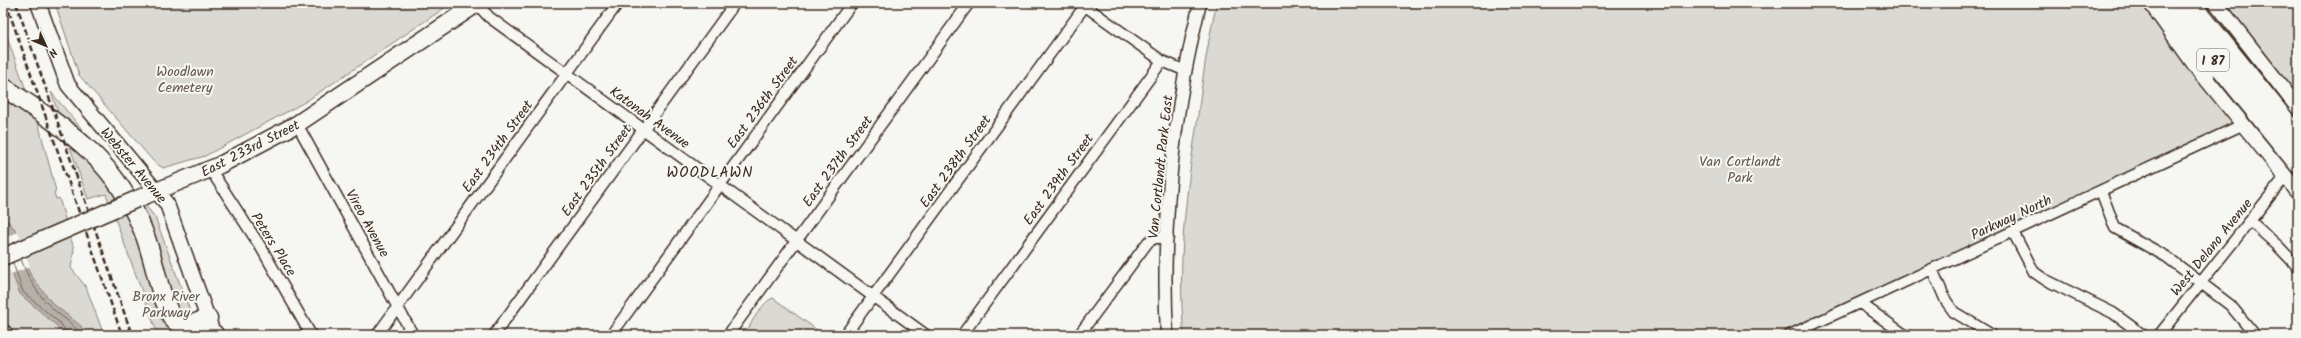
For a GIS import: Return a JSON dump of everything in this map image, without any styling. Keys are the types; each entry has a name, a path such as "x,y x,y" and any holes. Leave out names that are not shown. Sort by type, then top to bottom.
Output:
{"highway":[{"path":"2153,3 2205,76"},
{"name":"I 87","path":"2168,3 2252,120 2292,170"},
{"name":"I 87","path":"2191,3 2298,136"},
{"path":"2203,3 2239,63"},
{"path":"3,87 74,135 94,153 114,177 142,228 173,319 177,323 185,326 212,331"}],"main road":[{"name":"Webster Avenue","path":"38,3 68,85 157,191 172,214 212,331"},
{"name":"East 233rd Street","path":"3,257 210,169 297,124 478,3"},
{"path":"2143,3 2205,76 2252,120"},
{"path":"2216,3 2295,105"},
{"path":"2292,170 2298,192"}],"street":[{"name":"Katonah Avenue","path":"478,3 489,18 926,335"},
{"name":"East 234th Street","path":"377,335 618,3"},
{"name":"East 235th Street","path":"498,334 735,3"},
{"name":"East 236th Street","path":"611,335 852,3"},
{"name":"East 237th Street","path":"728,335 969,3"},
{"name":"Van Cortlandt Park East","path":"1167,335 1166,289 1168,238 1176,139 1186,71 1200,3"},
{"path":"1085,4 1162,61 1186,71"},
{"name":"East 238th Street","path":"845,335 1085,4"},
{"name":"East 239th Street","path":"962,335 1162,61"},
{"name":"Parkway North","path":"1790,335 2252,120"},
{"name":"Vireo Avenue","path":"297,124 413,335"},
{"name":"Peters Place","path":"210,169 266,254 312,335"},
{"name":"West Delano Avenue","path":"2159,335 2292,170"},
{"path":"2100,191 2115,228 2126,236 2167,257 2201,282 2230,305 2255,335"},
{"path":"2250,221 2278,245 2298,267"},
{"path":"2013,232 2034,272 2113,313 2143,335"},
{"path":"1080,335 1148,242 1155,238 1168,238"},
{"path":"1932,269 1946,301 1954,312 1992,335"},
{"path":"1860,303 1905,335"}],"green space":[{"name":"Woodlawn Cemetery","path":"55,3 452,3 305,102 205,156 163,168 154,162 79,75"},
{"name":"Van Cortlandt Park","path":"1217,3 2298,3 2298,94 1776,335 1184,335 1182,308 1182,255 1186,202 1205,63"},
{"name":"Bronx River Parkway","path":"3,26 39,126 56,191 54,192 56,199 59,198 74,249 71,268 86,287 104,335 3,335"},
{"name":"Bronx River Parkway","path":"51,92 155,217 199,335 158,335 106,194 88,199"},
{"path":"773,298 824,335 751,335 748,331 754,317 769,300"}],"water":[{"path":"3,216 15,229 30,274 52,303 81,326 86,335 65,335 20,294 3,250"}],"pier":[{"path":"18,232 30,267 11,274 3,255 3,238"}],"railway":[{"path":"6,3 122,335"},
{"path":"16,3 132,335"}],"district":[{"name":"WOODLAWN","path":"710,172"}]}
